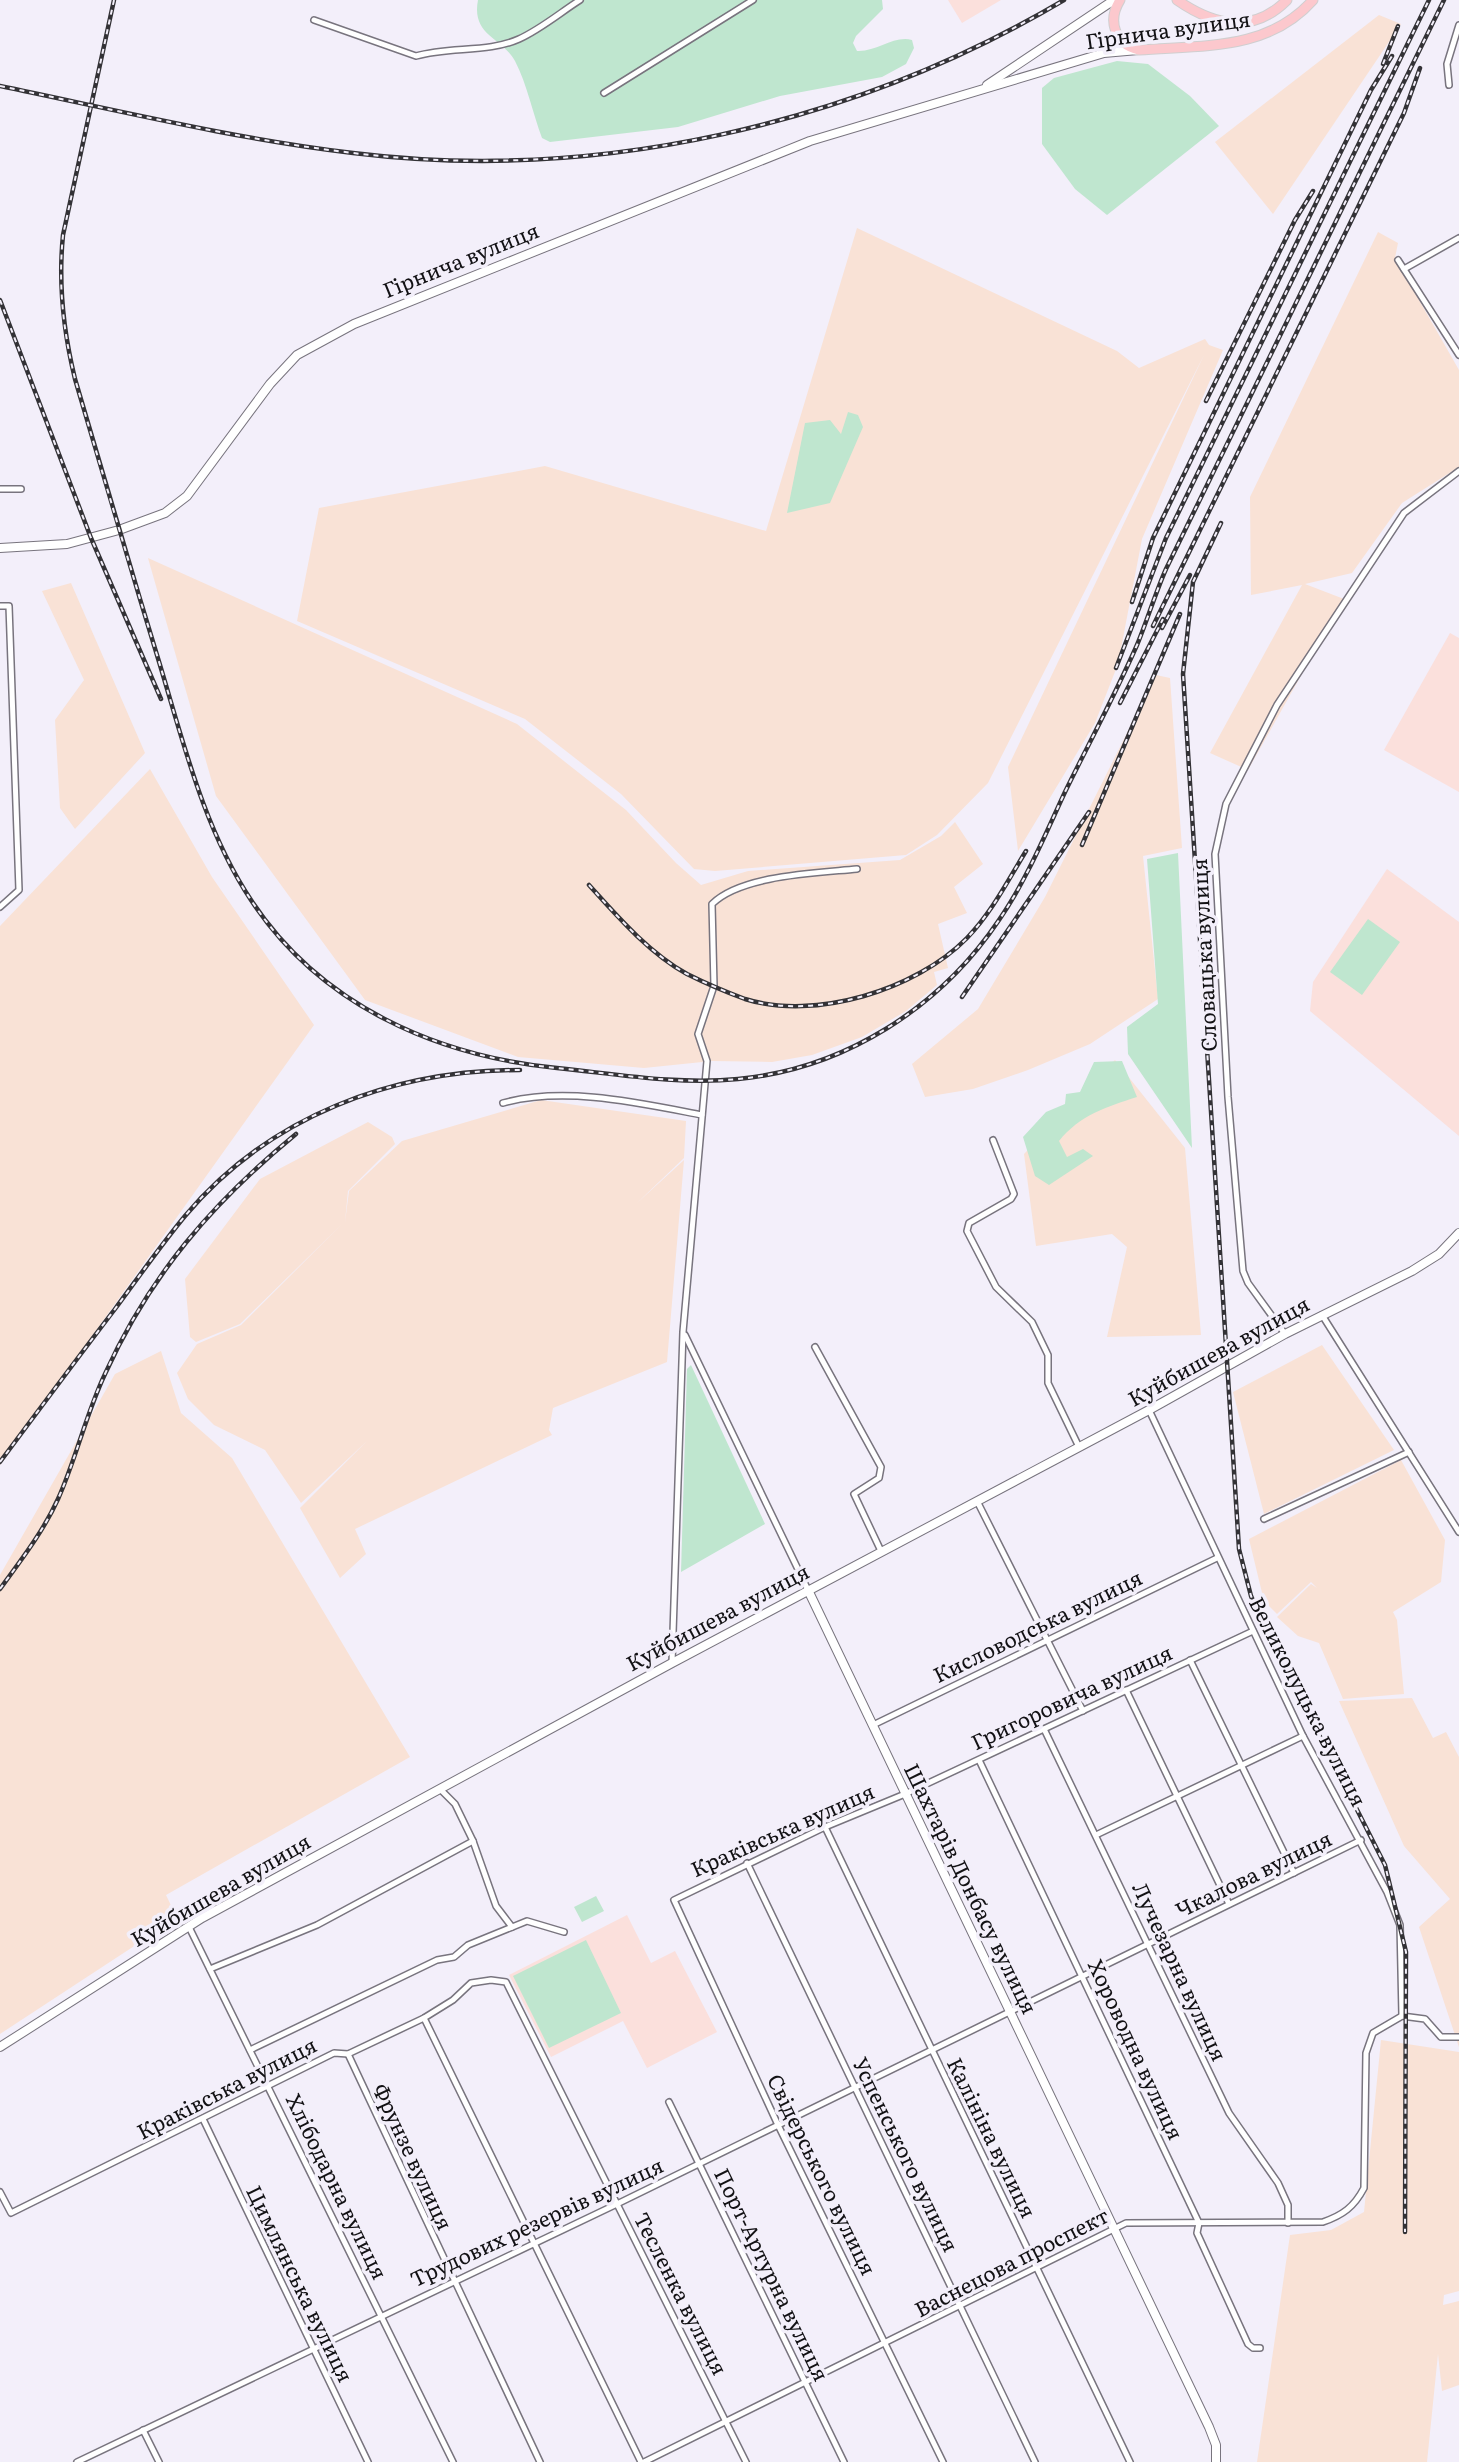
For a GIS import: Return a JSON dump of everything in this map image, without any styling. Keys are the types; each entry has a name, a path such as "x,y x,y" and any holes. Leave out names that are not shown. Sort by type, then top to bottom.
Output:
{"main road":[{"name":"Гірнича вулиця","path":"978,91 1114,0"},
{"path":"1120,0 1113,20 1115,33 1129,48 1139,50"},
{"path":"1177,0 1207,19 1226,23 1256,20 1287,0"},
{"name":"Гірнича вулиця","path":"0,548 66,544 165,513 187,496 270,384 297,355 326,337 501,262 801,144 1104,53 1254,39 1285,26 1313,0"},
{"name":"Куйбишева вулиця","path":"0,2048 189,1927 672,1663 1149,1410 1285,1334 1412,1271 1439,1254 1459,1233"},
{"name":"Шахтарів Донбасу вулиця","path":"808,1590 1214,2439 1216,2462"}],"street":[{"path":"314,20 416,56 432,51 489,46 519,39 580,0"},
{"path":"604,93 753,0"},
{"path":"1449,85 1447,64 1459,25"},
{"path":"1404,269 1459,238"},
{"path":"1398,260 1459,355"},
{"name":"Словацька вулиця","path":"1285,1334 1248,1283 1243,1271 1224,1024 1215,854 1219,828 1226,804 1277,705 1404,513 1459,471"},
{"path":"0,488 21,489"},
{"path":"0,606 9,606 19,890 0,907"},
{"path":"672,1663 683,1332 707,1061 698,1034 714,986 712,904 723,893 791,876 857,869"},
{"path":"503,1103 526,1097 548,1096 702,1115"},
{"path":"993,1140 1014,1194 1011,1199 969,1223 967,1231 996,1287 1032,1322 1048,1355 1048,1383 1079,1447"},
{"path":"1322,1315 1459,1532"},
{"name":"Шахтарів Донбасу вулиця","path":"683,1332 808,1590"},
{"path":"815,1347 881,1467 881,1475 854,1494 881,1551"},
{"name":"Великолуцька вулиця","path":"1149,1410 1303,1736 1361,1840 1400,1925 1402,2016"},
{"path":"1264,1519 1409,1452"},
{"path":"976,1500 1083,1711"},
{"name":"Кисловодська вулиця","path":"873,1726 1217,1558"},
{"name":"Григоровича вулиця","path":"905,1794 1253,1631"},
{"path":"1190,1660 1294,1872"},
{"path":"1126,1690 1229,1904"},
{"name":"Лучезарна вулиця","path":"1044,1729 1229,2113 1278,2183 1288,2204 1288,2223"},
{"path":"1096,1835 1303,1736"},
{"name":"Хороводна вулиця","path":"979,1760 1199,2223 1197,2233 1248,2344 1253,2348 1260,2348"},
{"path":"440,1789 455,1804 473,1841 496,1906 512,1927"},
{"name":"Краківська вулиця","path":"674,1899 825,1827 905,1794"},
{"name":"Калініна вулиця","path":"825,1827 1130,2462"},
{"name":"Чкалова вулиця","path":"1009,2011 1361,1840"},
{"path":"210,1969 317,1925 473,1841"},
{"name":"Успенського вулиця","path":"747,1863 1035,2462"},
{"name":"Свідерського вулиця","path":"674,1899 778,2125 943,2462"},
{"path":"250,2050 437,1960 454,1957 475,1941 527,1921 564,1933"},
{"name":"Хлібодарна вулиця","path":"189,1927 453,2462"},
{"name":"Краківська вулиця","path":"0,2192 10,2213 203,2119 268,2084 334,2053 348,2054 424,2018 453,2000 471,1983 496,1980 506,1982 512,1989"},
{"name":"Тесленка вулиця","path":"512,1989 746,2462"},
{"name":"Трудових резервів вулиця","path":"77,2462 617,2204 1009,2011"},
{"path":"1402,2016 1425,2019 1441,2037 1459,2037"},
{"name":"Васнецова проспект","path":"643,2462 961,2307 1126,2223 1322,2222 1341,2216 1355,2204 1364,2188 1366,2053 1373,2033 1402,2016"},
{"path":"424,2018 643,2462"},
{"name":"Фрунзе вулиця","path":"348,2054 452,2281 540,2462"},
{"name":"Порт-Артурна вулиця","path":"669,2102 844,2462"},
{"name":"Цимлянська вулиця","path":"203,2119 368,2462"},
{"path":"144,2430 159,2462"}],"shaded area":[{"path":"948,0 1001,0 962,23"},
{"path":"1379,15 1401,24 1273,214 1215,142"},
{"path":"857,228 1117,351 1139,368 1205,339 1209,345 1223,350 1142,539 1118,664 1095,723 1018,851 1008,767 1204,355 988,783 937,835 906,855 715,871 694,869 621,794 525,719 297,621 319,508 545,466 766,531"},
{"path":"1378,232 1398,243 1395,258 1459,370 1459,467 1402,503 1352,573 1305,584 1344,599 1248,770 1210,753 1302,585 1251,595 1250,497"},
{"path":"148,558 517,724 626,810 676,863 701,885 748,871 900,860 941,836 955,822 983,864 954,887 967,913 938,924 948,968 934,972 937,985 906,1011 862,1037 812,1055 772,1062 712,1061 644,1068 518,1057 365,1000 216,796"},
{"path":"71,583 145,753 75,829 60,808 55,720 84,680 42,591"},
{"path":"1450,633 1459,638 1459,792 1384,750"},
{"path":"1156,675 1170,678 1182,848 1143,856 1158,999 1090,1044 973,1089 925,1097 912,1064 978,1009 1045,897"},
{"path":"150,769 212,877 314,1025 0,1465 0,926"},
{"path":"1387,869 1459,922 1459,1136 1310,1011 1313,982"},
{"path":"1115,1060 1185,1148 1201,1335 1107,1337 1127,1247 1112,1234 1036,1246 1024,1154"},
{"path":"541,1100 686,1121 684,1158 636,1204 684,1160 667,1362 553,1408 549,1430 552,1435 355,1529 366,1554 340,1578 300,1508 367,1441 301,1503 265,1450 214,1425 188,1399 177,1373 197,1344 241,1325 342,1224 240,1324 196,1342 190,1337 185,1279 260,1179 368,1122 392,1137 395,1144 348,1191 345,1222 349,1191 402,1141"},
{"path":"1322,1345 1394,1450 1264,1514 1233,1392"},
{"path":"161,1351 181,1413 232,1458 410,1757 166,1895 177,1918 0,2034 0,1575 115,1374"},
{"path":"1401,1460 1445,1540 1441,1582 1393,1612 1397,1620 1404,1694 1343,1699 1319,1643 1298,1636 1277,1617 1311,1584 1317,1588 1311,1582 1277,1614 1264,1601 1249,1539"},
{"path":"1412,1698 1433,1738 1446,1732 1459,1757 1459,2047 1419,1927 1450,1899 1404,1846 1339,1701"},
{"path":"627,1915 651,1963 675,1951 717,2032 647,2068 623,2021 551,2057 509,1975"},
{"path":"1381,2040 1459,2052 1459,2291 1444,2295 1443,2305 1459,2301 1459,2385 1442,2391 1438,2354 1427,2462 1257,2462 1290,2235 1331,2230 1364,2212"}],"green space":[{"path":"478,0 882,0 883,9 856,36 853,43 857,51 905,39 912,40 914,48 906,64 882,77 780,96 678,127 550,142 542,138 515,61 510,53 483,29 477,12"},
{"path":"1117,61 1148,64 1190,96 1219,126 1107,215 1075,189 1042,144 1042,88 1054,78"},
{"path":"848,412 858,415 863,427 830,503 787,513 805,423 830,420 841,434"},
{"path":"1178,853 1192,1148 1128,1054 1127,1027 1158,1004 1147,859"},
{"path":"1368,919 1400,942 1362,995 1330,972"},
{"path":"1122,1061 1137,1097 1104,1108 1085,1118 1059,1141 1067,1157 1083,1149 1093,1156 1049,1185 1035,1176 1023,1137 1046,1112 1065,1104 1066,1094 1080,1092 1094,1062"},
{"path":"691,1365 765,1524 681,1572 687,1369"},
{"path":"596,1896 604,1911 582,1922 574,1907"},
{"path":"586,1940 621,2013 549,2048 513,1976"}],"railway":[{"path":"114,0 63,235 61,290 67,343 75,379 187,756 208,816 235,873 251,900 279,937 311,969 346,996 384,1019 425,1037 512,1062 624,1076 693,1081 738,1079 777,1073 852,1048 886,1029 948,981 975,952 999,920 1026,874 1120,682 1166,569 1444,0"},
{"path":"0,86 264,140 353,153 445,160 537,159 630,151 721,135 811,111 898,81 983,44 1064,0"},
{"path":"1116,668 1166,538 1429,0"},
{"path":"1383,64 1398,26"},
{"path":"1132,602 1153,538 1371,90 1392,56"},
{"path":"1153,626 1404,113 1420,68"},
{"path":"1206,401 1295,220 1313,191"},
{"path":"0,300 91,538 161,699"},
{"path":"1221,523 1193,582 1183,674 1239,1549 1251,1596 1266,1630 1385,1865 1406,1952 1405,2232"},
{"path":"1162,628 1190,575"},
{"path":"1082,845 1180,614"},
{"path":"1120,703 1163,619"},
{"path":"962,997 1089,812"},
{"path":"589,885 647,945 687,974 745,999 773,1005 802,1006 833,1003 893,986 921,973 946,956 967,938 984,918 1026,851"},
{"path":"0,1462 185,1216 218,1181 255,1151 294,1126 336,1106 380,1090 473,1072 520,1070"},
{"path":"0,1589 52,1511 98,1389 142,1304 163,1273 211,1214 296,1134"}]}
